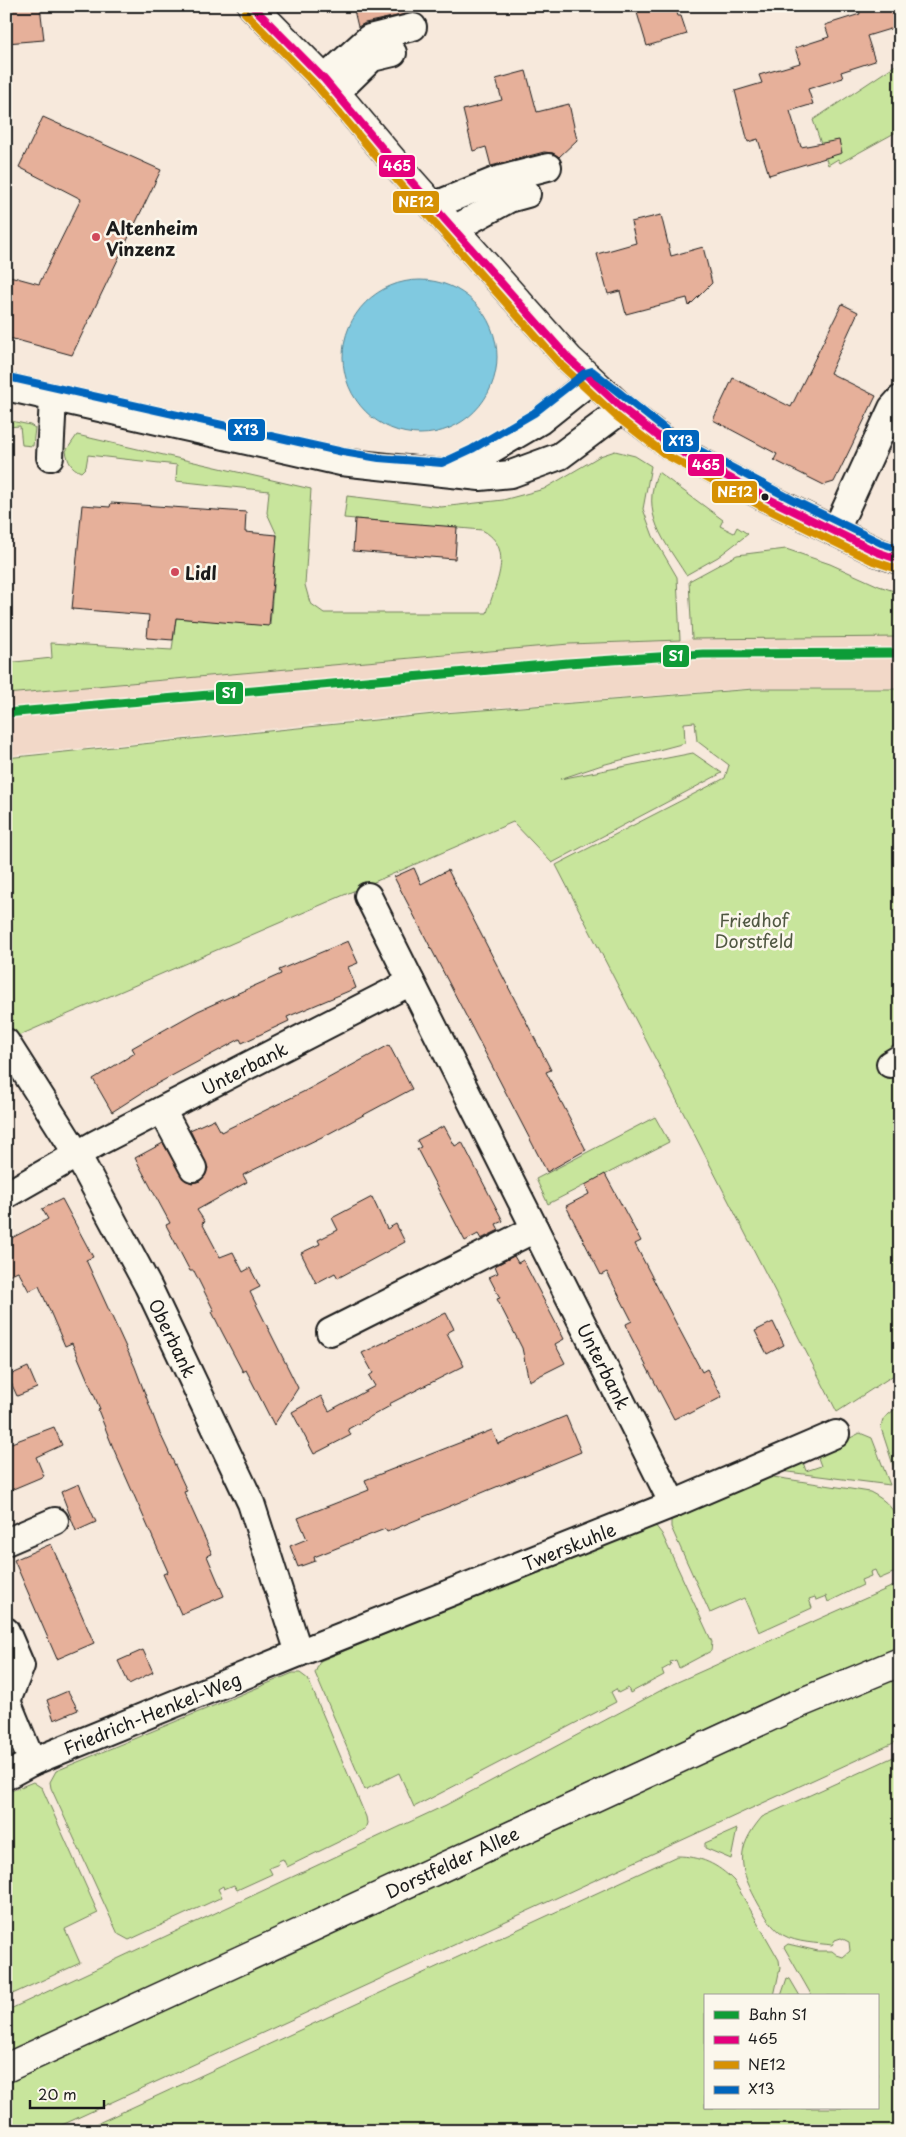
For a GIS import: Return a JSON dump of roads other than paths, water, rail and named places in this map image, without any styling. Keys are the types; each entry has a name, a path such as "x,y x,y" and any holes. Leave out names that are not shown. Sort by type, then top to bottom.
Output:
{"main road":[{"path":"252,6 330,86 432,206 590,381 671,446 834,532 900,560"},
{"name":"Dorstfelder Allee","path":"6,2068 793,1706 900,1662"}],"street":[{"path":"330,86 369,38 413,27"},
{"path":"330,86 372,58 393,54"},
{"path":"432,206 498,180 548,167"},
{"path":"454,229 509,199 527,194"},
{"path":"444,473 478,458 540,421 590,381"},
{"path":"6,387 341,462 378,468 480,477 511,474 560,456 623,409"},
{"path":"50,457 53,398"},
{"path":"834,532 892,408 900,399"},
{"name":"Unterbank","path":"368,896 673,1504"},
{"name":"Unterbank","path":"6,1195 77,1154 411,982"},
{"name":"Oberbank","path":"6,1042 77,1154 148,1286 252,1502 299,1653"},
{"path":"162,1110 193,1168"},
{"path":"330,1332 535,1229"},
{"name":"Twerskuhle","path":"299,1653 673,1504 836,1434"},
{"path":"6,1542 55,1521"},
{"path":"6,1631 21,1666 7,1700 32,1762"},
{"name":"Friedrich-Henkel-Weg","path":"6,1776 32,1762 299,1653"}],"water":[{"path":"420,280 435,281 450,286 475,302 491,327 496,342 496,372 491,387 475,412 450,428 435,433 420,434 405,433 390,428 365,412 349,387 344,372 343,357 344,342 349,327 365,302 390,286 405,281"}],"rail line":[{"name":"S1","path":"6,713 568,663 703,654 900,653"}],"place":[{"name":"Altenheim Vinzenz","path":"96,237"},
{"name":"Lidl","path":"175,572"}],"park label":[{"name":"Friedhof Dorstfeld","path":"754,930"}]}
